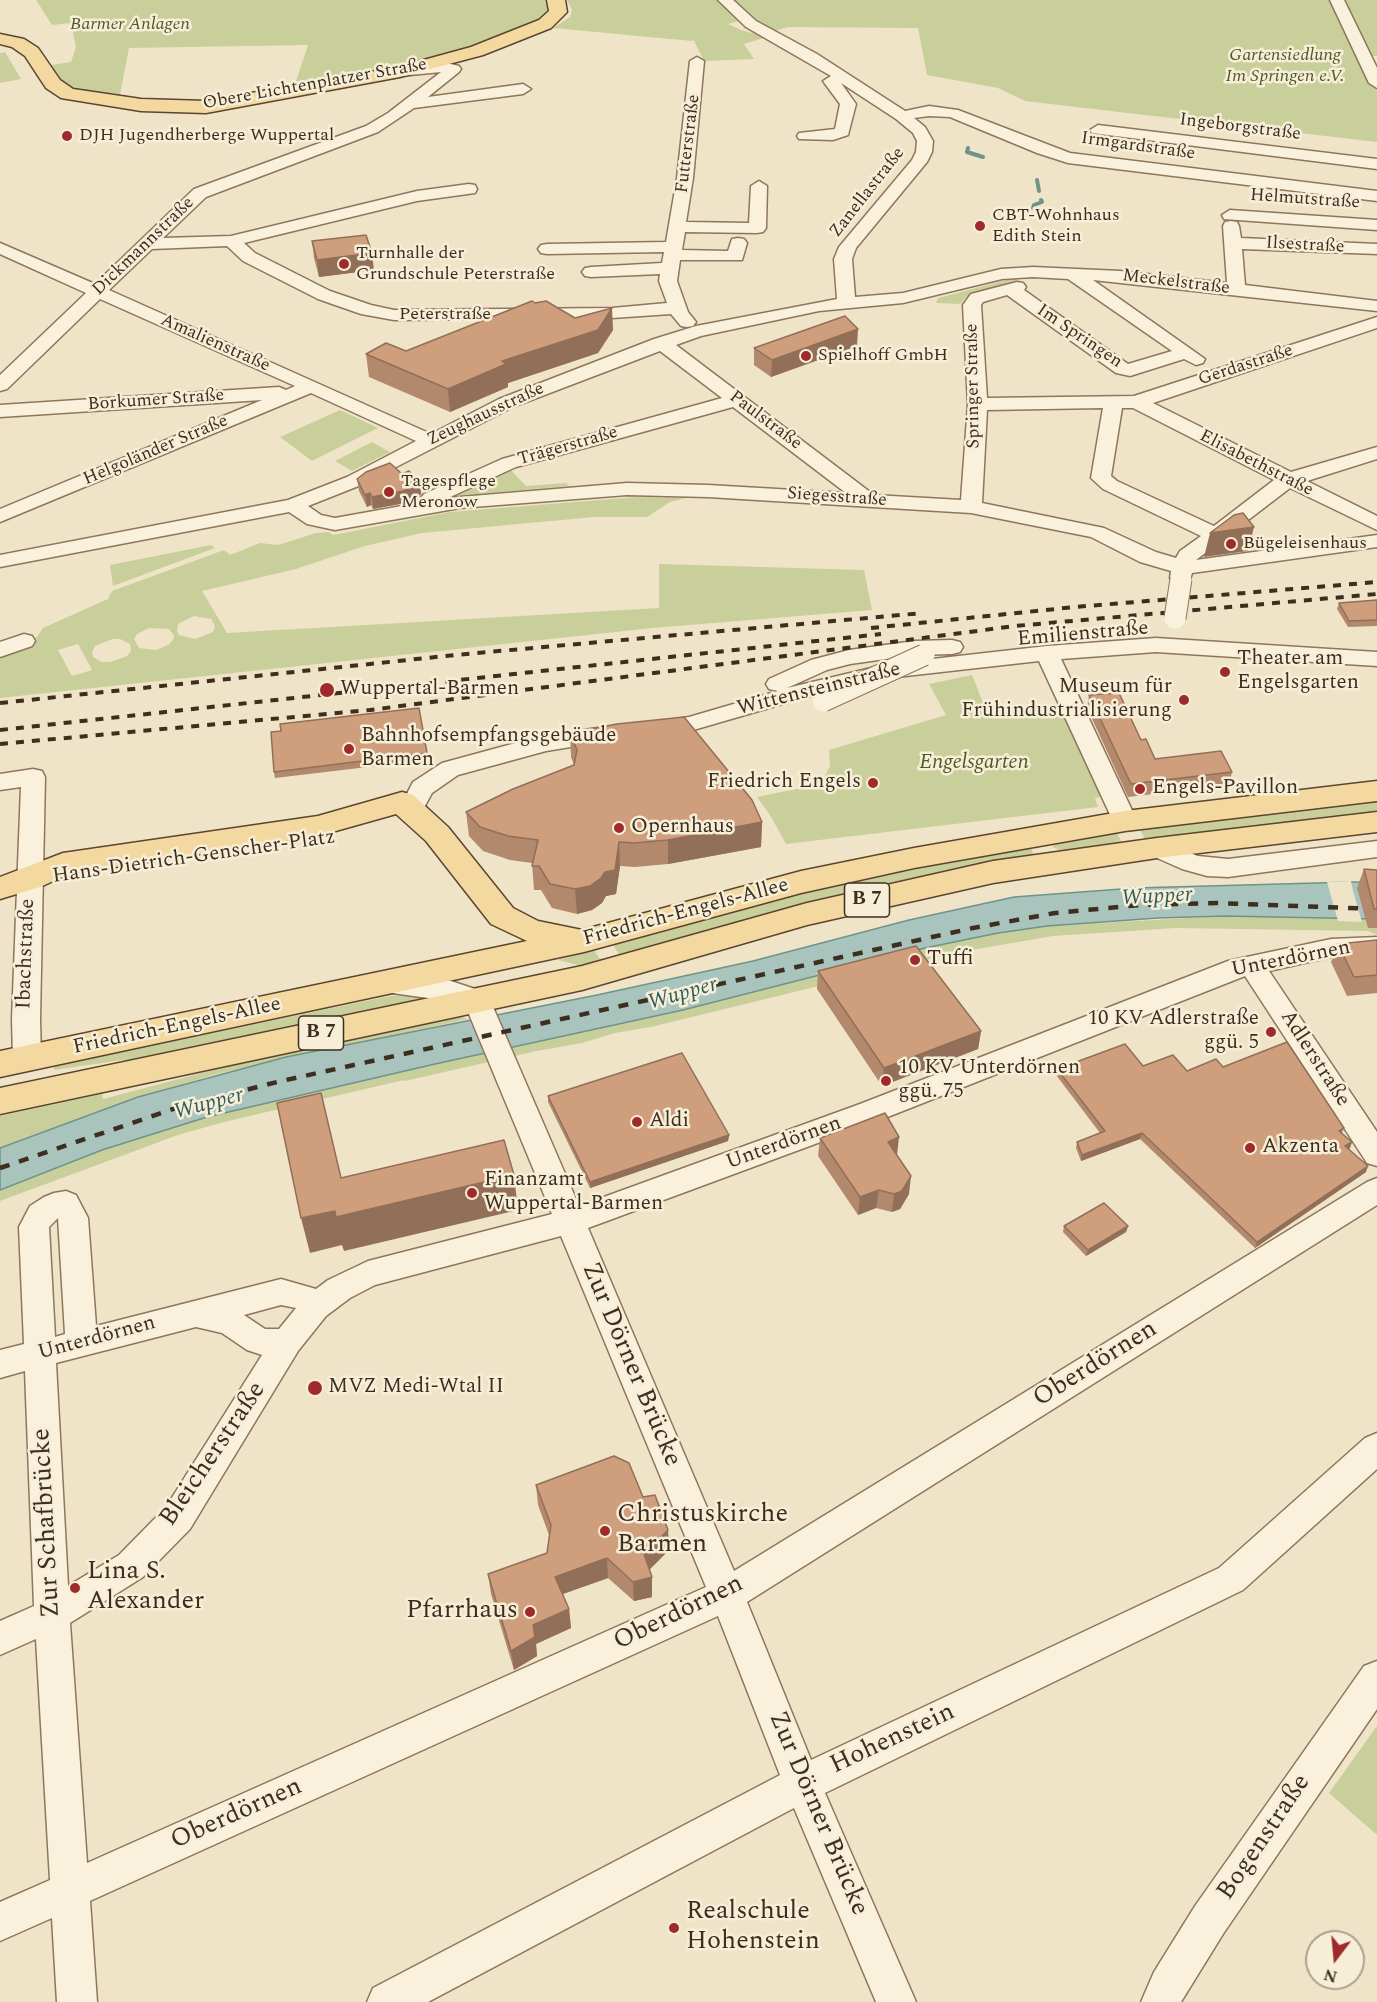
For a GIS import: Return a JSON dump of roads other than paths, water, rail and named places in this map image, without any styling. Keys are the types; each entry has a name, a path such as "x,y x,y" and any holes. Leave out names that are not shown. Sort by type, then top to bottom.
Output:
{"main road":[{"name":"Obere Lichtenplatzer Straße","path":"0,39 18,43 32,52 53,84 68,94 168,107 224,105 400,72 477,51 545,24 558,12 556,0"},
{"name":"Friedrich-Engels-Allee","path":"14,1062 584,941 801,882 1044,834 1125,821 1377,791"},
{"name":"Hans-Dietrich-Genscher-Platz","path":"0,888 29,879 63,879 367,834 396,823 411,802"},
{"path":"411,802 502,916 530,931 584,941"},
{"name":"Friedrich-Engels-Allee","path":"0,1101 479,1006 807,914 900,891 993,872 1157,848 1377,822"},
{"path":"1044,834 1039,841 1040,849 1045,855 1063,861"},
{"path":"502,916 503,929 521,955 582,978"}],"street":[{"name":"Zanellastraße","path":"725,0 751,24 787,42 843,76 902,116 919,130 925,141 924,152 919,162 848,248 843,259 846,303"},
{"path":"1337,0 1377,83"},
{"name":"Futterstraße","path":"696,332 677,308 668,281 678,227 693,113 697,61"},
{"name":"Dickmannstraße","path":"0,385 200,193 358,136 394,116 454,69 447,67 400,72"},
{"path":"805,136 832,135 842,132 848,104 831,81 843,76"},
{"name":"Dickmannstraße","path":"410,104 523,89"},
{"name":"Irmgardstraße","path":"902,116 929,111 953,113 1068,158 1377,196"},
{"name":"Ingeborgstraße","path":"1098,130 1377,164"},
{"path":"1229,179 1237,291"},
{"path":"678,227 757,228 759,186"},
{"path":"146,244 231,241 417,196 470,189"},
{"name":"Helmutstraße","path":"1230,215 1377,225"},
{"name":"Peterstraße","path":"231,241 249,257 324,295 367,310 394,315 600,313 677,308"},
{"path":"547,249 674,257 736,256 738,243"},
{"name":"Ilsestraße","path":"1232,243 1377,249"},
{"name":"Amalienstraße","path":"0,249 312,386 423,437 429,442"},
{"path":"591,272 674,257"},
{"name":"Springer Straße","path":"971,507 978,404 972,305 977,298 1031,282 1033,272"},
{"path":"1070,272 1220,374"},
{"name":"Meckelstraße","path":"976,279 1001,274 1070,272 1377,306"},
{"name":"Zeughausstraße","path":"0,561 293,505 354,481 506,403 661,343 696,332 819,306 903,298 942,290 976,279"},
{"name":"Im Springen","path":"1010,289 1124,369 1130,370 1186,352"},
{"name":"Gerdastraße","path":"978,404 1136,402 1377,322"},
{"name":"Paulstraße","path":"661,343 868,500"},
{"name":"Borkumer Straße","path":"0,411 284,393 312,386"},
{"name":"Helgoländer Straße","path":"0,516 312,386"},
{"name":"Trägerstraße","path":"406,510 509,463 737,400"},
{"name":"Elisabethstraße","path":"1136,402 1377,524"},
{"path":"1113,404 1101,478 1110,485 1216,535"},
{"path":"1181,573 1188,556 1287,480 1377,453"},
{"name":"Siegesstraße","path":"293,505 314,520 335,524 460,502 627,489 687,489 971,507 1097,532 1181,573 1221,564 1377,542"},
{"name":"Emilienstraße","path":"742,708 766,690 819,665 849,657 914,648 960,647 1160,627 1169,624 1175,618 1181,573"},
{"path":"0,650 24,641"},
{"name":"Wittensteinstraße","path":"411,802 430,780 440,773 476,760 545,743 690,724 827,684 888,671 1047,653 1156,645 1377,659"},
{"name":"Emilienstraße","path":"690,724 714,725 765,717 823,700 924,655 960,647"},
{"path":"1047,653 1125,821"},
{"name":"Ibachstraße","path":"0,782 33,777 26,1019 14,1062"},
{"path":"1157,848 1191,863 1228,868 1377,849"},
{"name":"Unterdörnen","path":"0,1364 281,1292 306,1298 315,1307 339,1289 368,1274 569,1222 870,1112 1251,964 1331,948 1377,946"},
{"name":"Adlerstraße","path":"1251,964 1377,1155"},
{"path":"386,984 451,991 479,1006"},
{"name":"Zur Dörner Brücke","path":"479,1006 727,1594 802,1784 896,2002"},
{"name":"Oberdörnen","path":"0,1922 727,1594 1377,1190"},
{"name":"Zur Schafbrücke","path":"76,2002 52,1615 34,1227 41,1214 54,1205 66,1203 74,1218 81,1343"},
{"name":"Bleicherstraße","path":"0,1638 52,1615 131,1566 178,1518 287,1342 315,1307"},
{"name":"Unterdörnen","path":"193,1314 233,1324 258,1341 287,1342"},
{"name":"Hohenstein","path":"387,2002 802,1784 1231,1579 1377,1448"},
{"name":"Bogenstraße","path":"1161,2002 1168,1986 1209,1920 1377,1678"}],"water":[{"name":"Wupper","path":"1377,882 1377,919 1225,916 1158,918 1047,926 998,933 925,948 683,1010 207,1117 102,1150 0,1190 0,1148 138,1097 286,1057 597,995 753,961 909,920 1014,897 1135,888"}],"waterway":[{"path":"968,148 967,152 983,157"},
{"path":"1037,180 1039,191"},
{"path":"1041,200 1042,202 1034,205 1033,208 1041,214"}],"railway":[{"path":"871,628 1075,607 1377,582"},
{"path":"0,744 370,710 1015,626 1377,594"},
{"path":"0,703 455,655 923,613"},
{"path":"0,730 881,634"},
{"path":"0,1168 179,1107 277,1082 973,928 1055,913 1140,905 1217,903 1377,909"}],"place":[{"name":"DJH Jugendherberge Wuppertal","path":"67,136"},
{"name":"CBT-Wohnhaus Edith Stein","path":"980,226"},
{"name":"Turnhalle der Grundschule Peterstraße","path":"344,264"},
{"name":"Spielhoff GmbH","path":"806,356"},
{"name":"Tagespflege Meronow","path":"389,492"},
{"name":"Bügeleisenhaus","path":"1231,544"},
{"name":"Theater am Engelsgarten","path":"1225,672"},
{"name":"Wuppertal-Barmen","path":"327,690"},
{"name":"Museum für Frühindustrialisierung","path":"1184,700"},
{"name":"Bahnhofsempfangsgebäude Barmen","path":"349,749"},
{"name":"Friedrich Engels","path":"873,783"},
{"name":"Engels-Pavillon","path":"1140,789"},
{"name":"Opernhaus","path":"619,828"},
{"name":"Tuffi","path":"915,960"},
{"name":"10 KV Adlerstraße ggü. 5","path":"1271,1032"},
{"name":"10 KV Unterdörnen ggü. 75","path":"886,1081"},
{"name":"Aldi","path":"637,1122"},
{"name":"Akzenta","path":"1250,1148"},
{"name":"Finanzamt Wuppertal-Barmen","path":"472,1193"},
{"name":"MVZ Medi-Wtal II","path":"315,1388"},
{"name":"Christuskirche Barmen","path":"605,1531"},
{"name":"Lina S. Alexander","path":"75,1588"},
{"name":"Pfarrhaus","path":"530,1612"},
{"name":"Realschule Hohenstein","path":"674,1928"}],"park label":[{"name":"Barmer Anlagen","path":"130,25"},
{"name":"Gartensiedlung Im Springen e.V.","path":"1285,66"},
{"name":"Engelsgarten","path":"974,764"}]}
